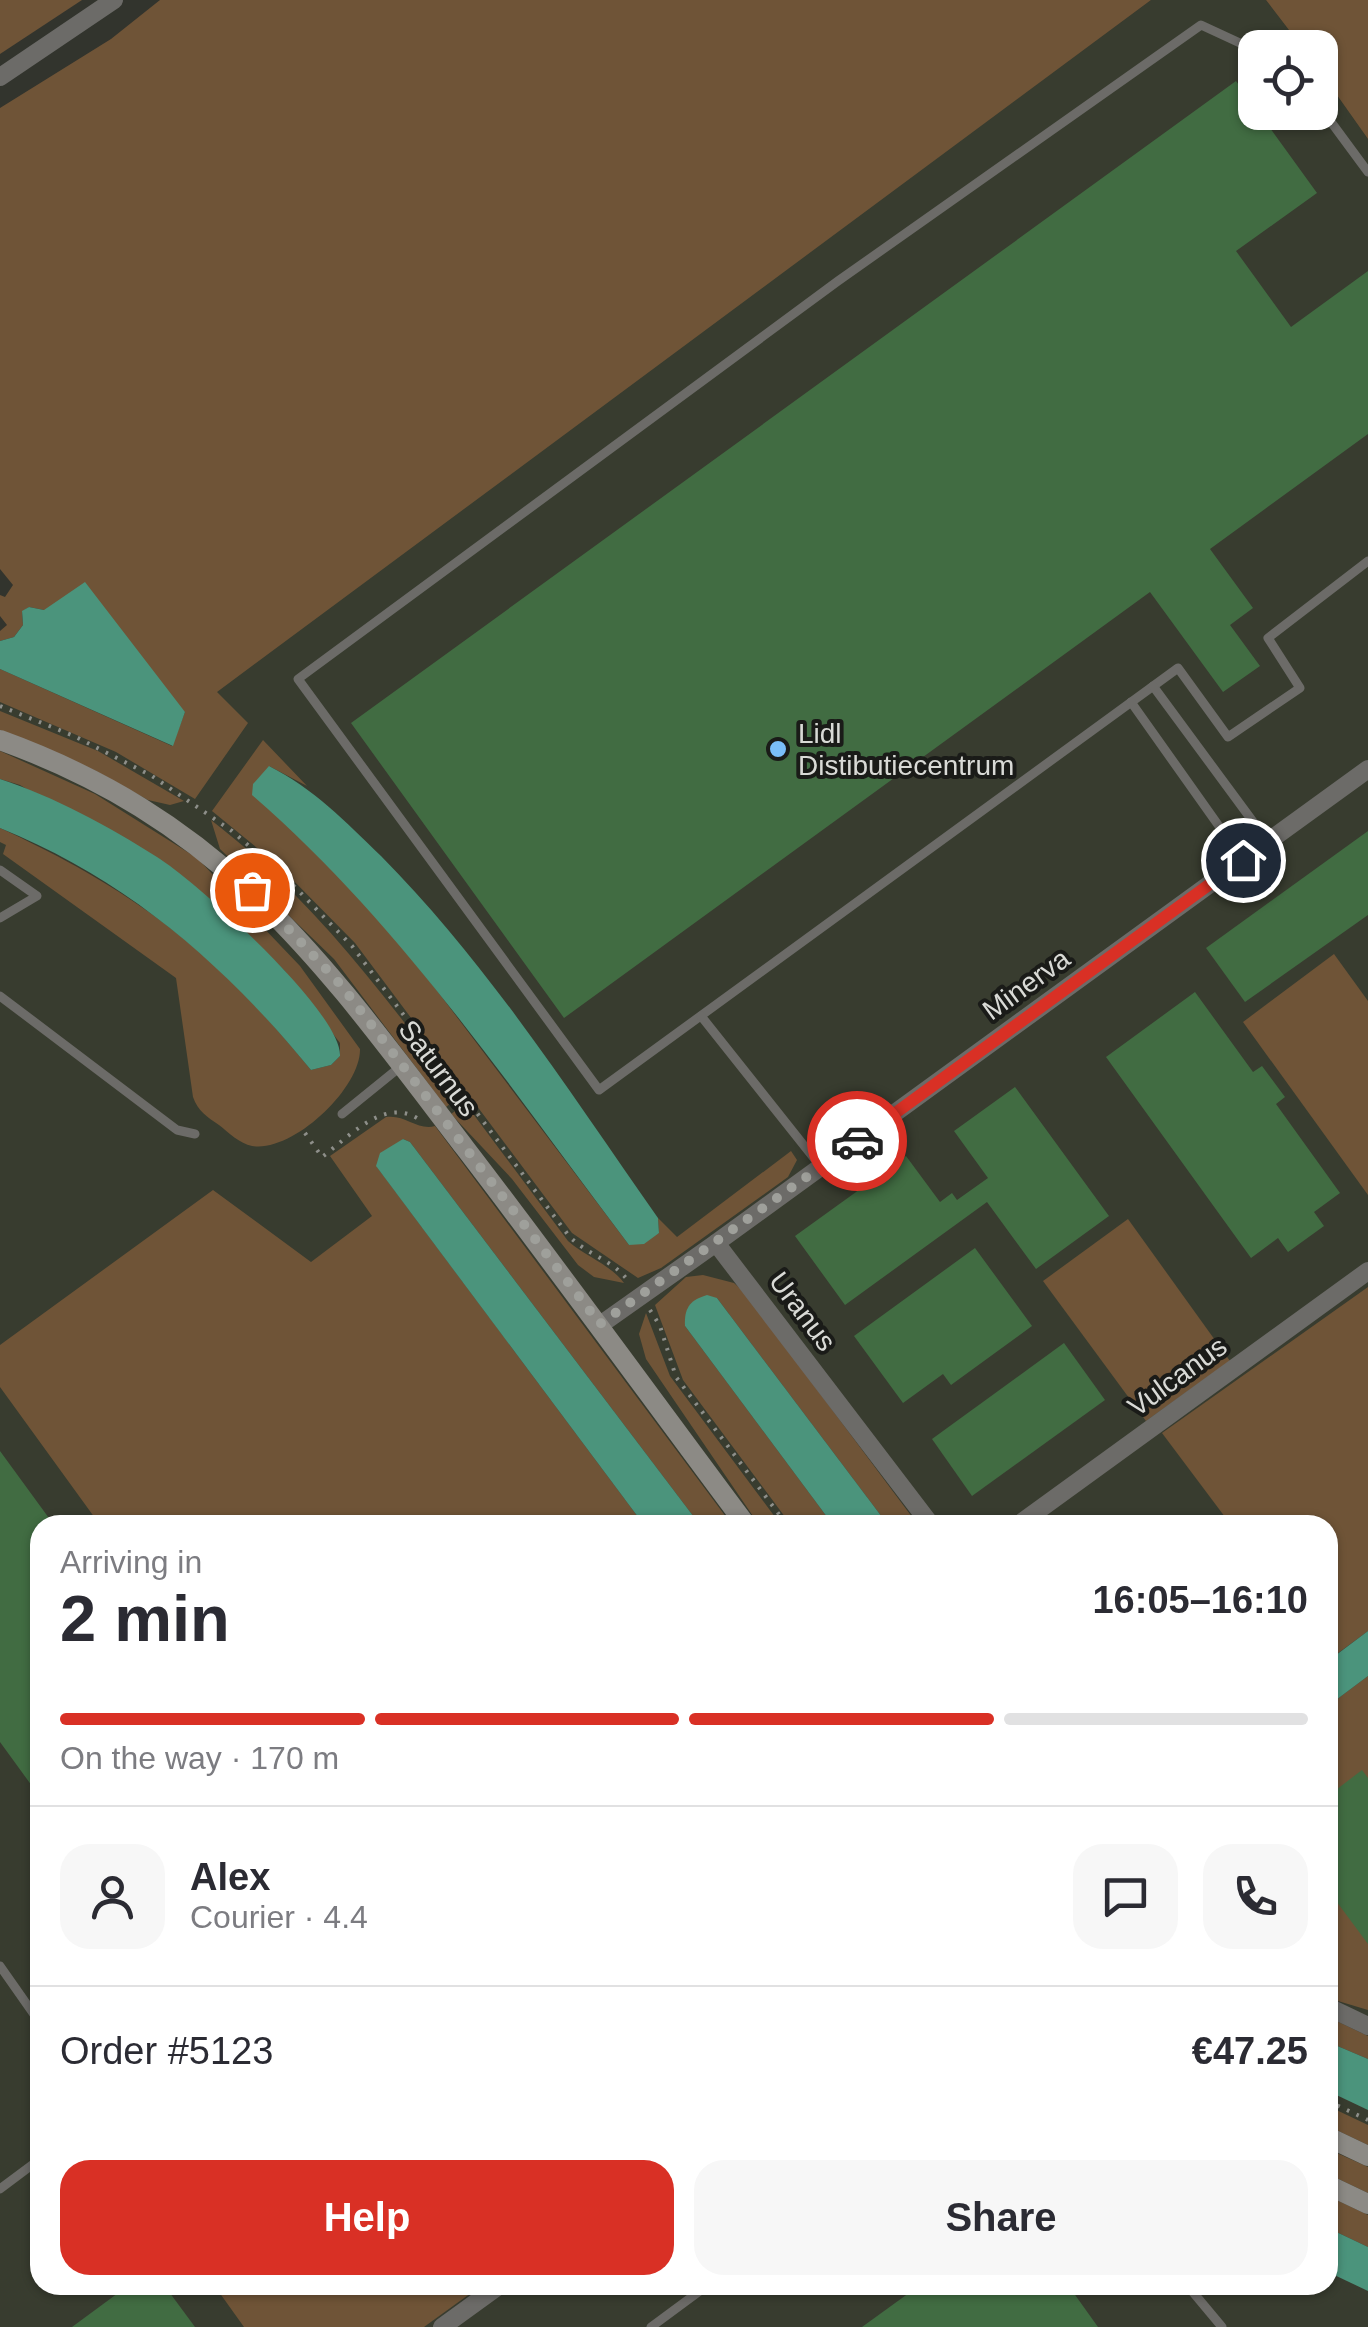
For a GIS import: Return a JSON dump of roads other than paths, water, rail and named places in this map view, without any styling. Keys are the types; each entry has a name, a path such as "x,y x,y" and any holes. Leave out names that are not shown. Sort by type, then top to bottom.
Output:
{"main road":[{"name":"Saturnus","path":"0,740 107,788 230,870 320,959 600,1324 739,1515"},
{"path":"1338,2141 1368,2156"},
{"path":"1338,2190 1368,2204"}],"street":[{"path":"0,77 114,0"},
{"name":"Minerva","path":"716,1243 1368,769"},
{"path":"600,1324 716,1243"},
{"name":"Uranus","path":"716,1243 923,1515"},
{"name":"Vulcanus","path":"1032,1515 1368,1272"},
{"path":"1338,2012 1368,2026"},
{"path":"452,2324 488,2295"}],"lane":[{"path":"1238,42 1201,25 838,281 298,678 599,1090 1178,668 1228,737 1300,688 1268,638 1368,561"},
{"path":"1337,130 1368,172"},
{"path":"1153,686 1268,842"},
{"path":"1131,702 1243,860"},
{"path":"0,870 37,896 0,918"},
{"path":"0,996 177,1130 195,1134"},
{"path":"701,1016 820,1167"},
{"path":"342,1114 402,1065"},
{"path":"0,1966 30,2009"},
{"path":"0,2189 30,2166"},
{"path":"651,2327 694,2295"},
{"path":"1195,2295 1222,2327"}],"place":[{"name":"Lidl Distibutiecentrum","path":"778,749"}]}
